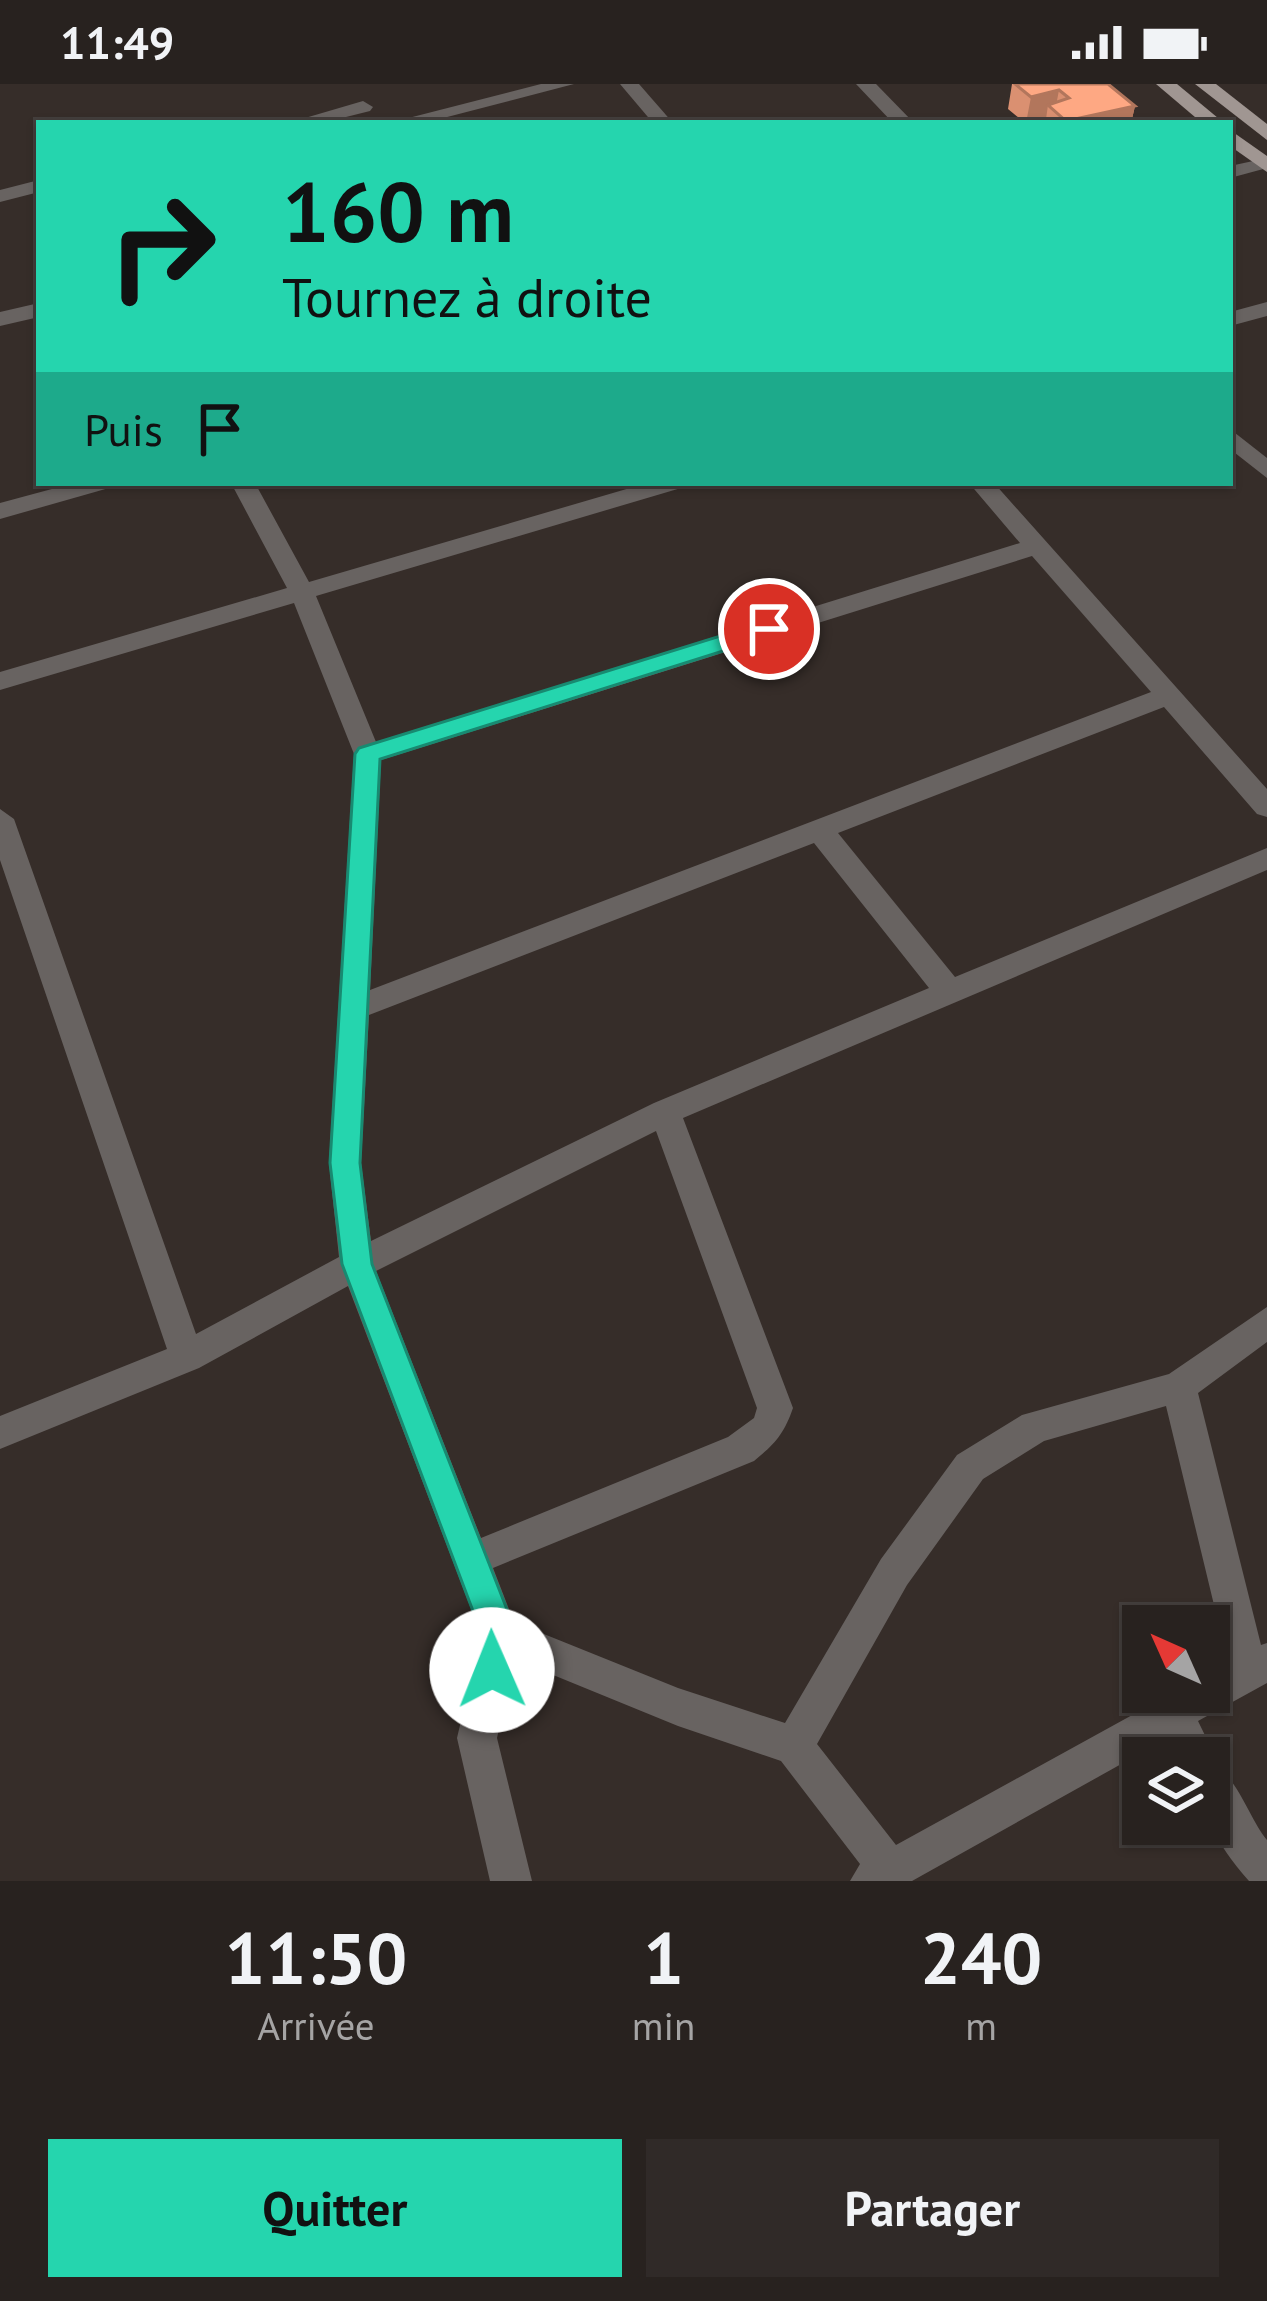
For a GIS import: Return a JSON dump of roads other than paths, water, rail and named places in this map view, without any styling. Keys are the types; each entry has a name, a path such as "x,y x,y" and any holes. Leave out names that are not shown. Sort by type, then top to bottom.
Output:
{"main road":[{"path":"1165,84 1210,120"},
{"path":"1204,84 1267,134"},
{"path":"1233,138 1265,164"}],"street":[{"path":"345,84 369,115"},
{"path":"412,120 565,84"},
{"path":"629,84 660,120"},
{"path":"865,84 901,120"},
{"path":"325,120 369,115"},
{"path":"1233,171 1265,164"},
{"path":"0,196 36,187"},
{"path":"1233,318 1267,308"},
{"path":"0,319 36,311"},
{"path":"1233,439 1267,471"},
{"path":"0,511 90,486"},
{"path":"245,486 302,592 368,754 345,1163 357,1264 500,1635 477,1738 511,1881"},
{"path":"0,681 664,486"},
{"path":"984,486 1267,807"},
{"path":"368,754 1036,545"},
{"path":"355,1008 1168,695"},
{"path":"0,819 187,1357"},
{"path":"819,830 951,993"},
{"path":"0,1433 187,1357 357,1264 665,1112 1267,858"},
{"path":"472,1558 741,1449 768,1428 775,1408 665,1112"},
{"path":"794,1746 894,1572 970,1467 1035,1427 1179,1387 1267,1322"},
{"path":"500,1635 677,1707 794,1746 881,1876 1258,1667 1179,1387"},
{"path":"1174,1714 1186,1737"},
{"path":"1230,1824 1267,1871"}]}
